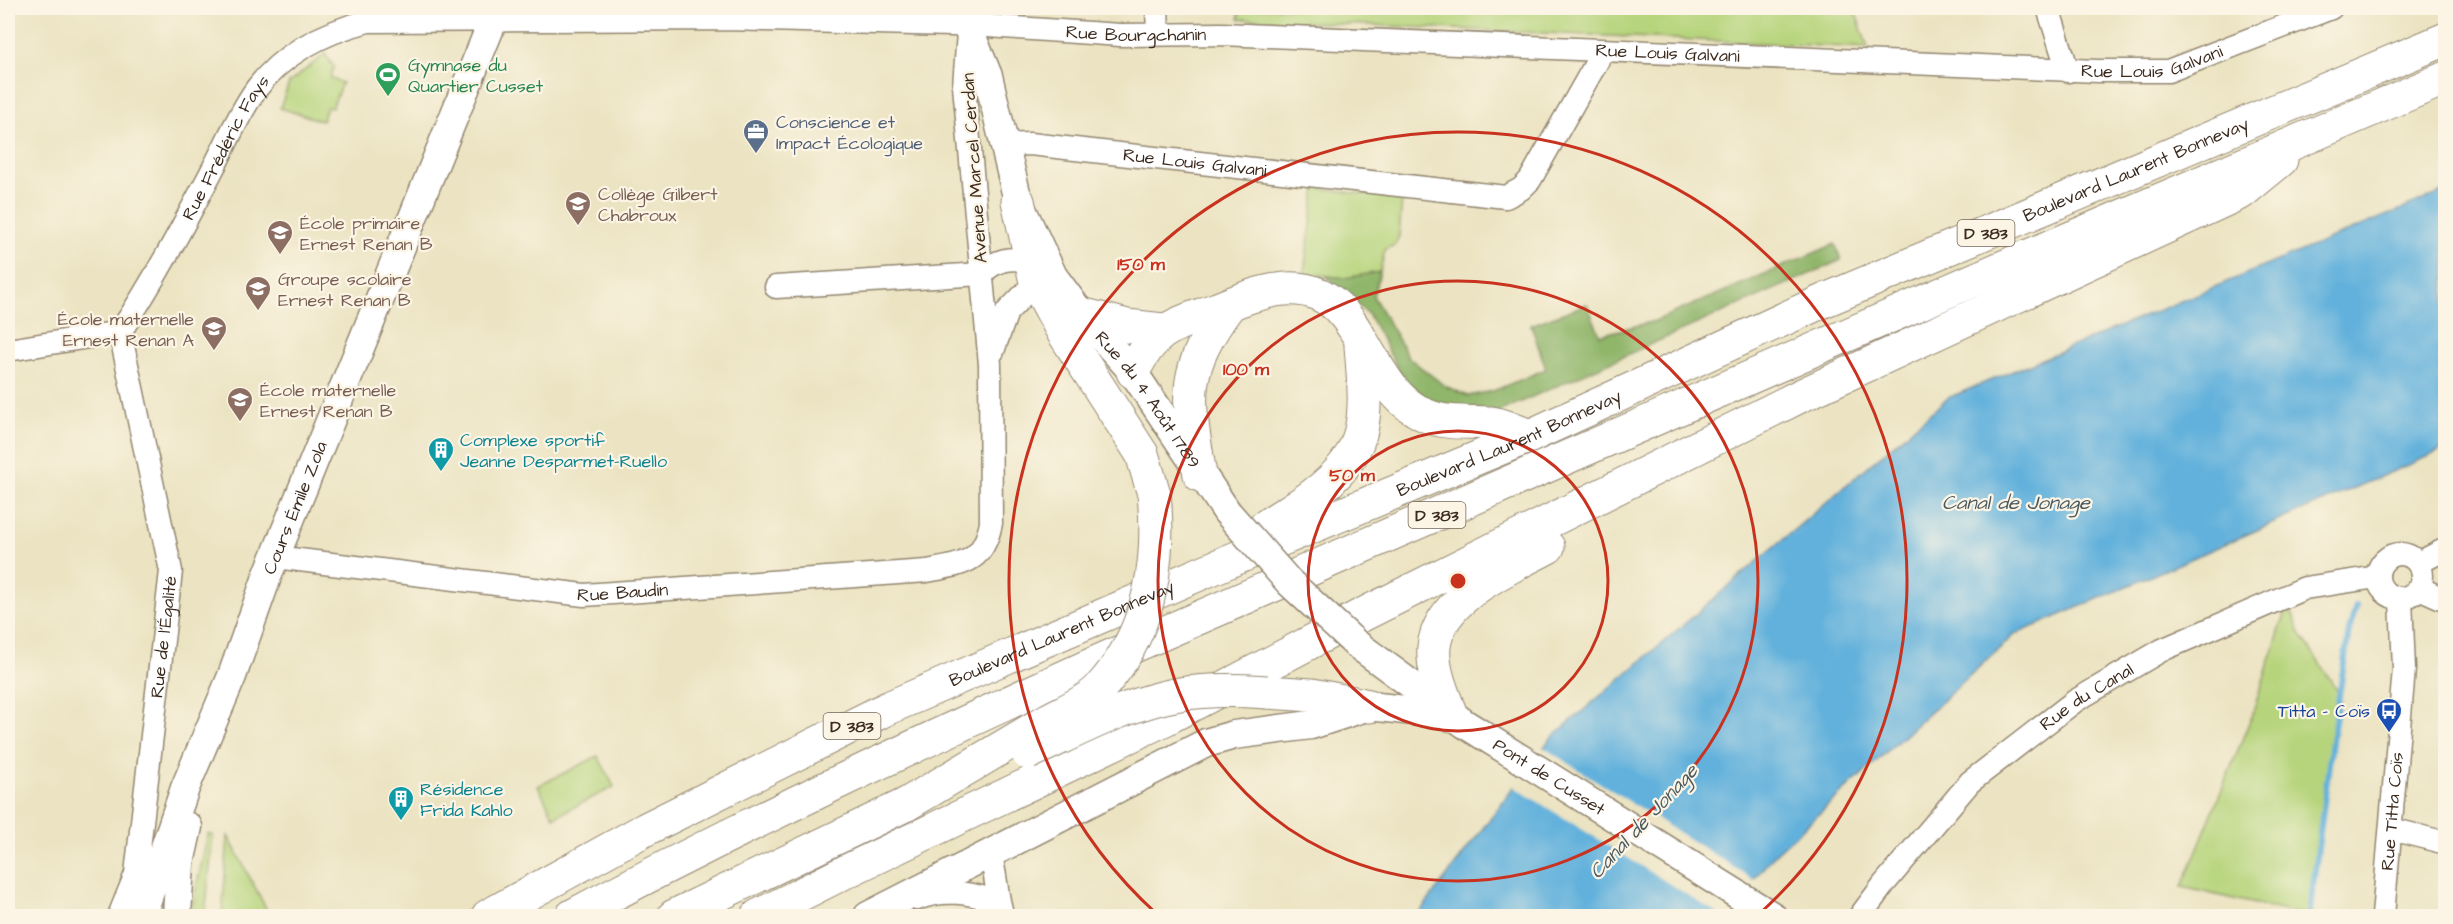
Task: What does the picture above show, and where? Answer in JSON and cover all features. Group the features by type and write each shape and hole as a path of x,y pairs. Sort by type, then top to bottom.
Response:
{"highway":[{"name":"Boulevard Laurent Bonnevay","path":"488,916 646,829 888,708 1227,562 1530,436 1823,302 2445,39"},
{"name":"Boulevard Laurent Bonnevay","path":"572,916 663,868 943,732 1091,665 2445,78"},
{"path":"758,916 1167,718 1358,617 1800,396 2242,192 2313,135"},
{"path":"907,804 1098,691 1137,632 1149,600 1157,554 1154,494 1142,454 1062,333 1033,272 1018,201"},
{"path":"1133,372 1149,344 1163,330 1243,297 1278,288 1310,293 1331,302 1342,311 1403,402 1434,419 1461,425 1492,423 1530,436"},
{"path":"1200,476 1191,418 1193,369 1201,348 1230,304"},
{"path":"1081,314 1127,326 1163,330"},
{"path":"1227,562 1261,529 1313,495 1335,477 1353,456 1362,434 1364,412 1361,341"},
{"path":"1451,715 1439,683 1434,648 1441,621 1484,581 1773,428 1800,396"},
{"path":"802,916 995,823 1174,729 1284,657"},
{"path":"674,916 907,804 1129,709 1165,697 1202,691 1267,692 1312,695 1369,706"}],"main road":[{"name":"Cours Émile Zola","path":"135,914 232,676 275,557 496,14"},
{"name":"Rue du 4 Août 1789","path":"964,17 986,66 1018,201 1053,276 1081,314 1133,372 1200,476 1227,512 1289,582 1355,643 1451,715"},
{"name":"Cours Émile Zola","path":"177,916 181,879 180,863 196,792 232,676"},
{"path":"878,912 1206,743 1234,735 1311,725 1369,706 1451,715"},
{"name":"Pont de Cusset","path":"1451,715 1772,916"}],"street":[{"path":"1157,8 1158,33"},
{"path":"2048,8 2068,71"},
{"name":"Rue Louis Galvani","path":"1006,145 1052,147 1506,197 1521,189 1530,180 1594,68 1599,51 2068,71 2168,71 2331,8"},
{"name":"Rue Frédéric Fays","path":"120,332 152,286 257,88 285,60 304,46 354,24 388,13 496,14"},
{"name":"Rue Bourgchanin","path":"496,14 727,19 964,17 1120,35 1158,33 1599,51"},
{"name":"Avenue Marcel Cerdan","path":"964,17 964,86 990,364 992,523 988,540 982,551 969,560"},
{"name":"Avenue Marcel Cerdan","path":"981,274 995,262 1012,257 1033,272 1007,312 998,333 990,364"},
{"path":"776,287 981,274"},
{"path":"984,298 991,310 1000,314 1007,312"},
{"path":"8,350 120,332"},
{"name":"Rue de l'Égalité","path":"120,332 171,571 136,874 135,914"},
{"path":"2418,563 2445,549"},
{"path":"2410,593 2422,575 2418,563 2409,556 2398,554 2387,557 2379,566 2377,577 2380,588 2389,597 2410,593 2445,600"},
{"name":"Rue Baudin","path":"275,557 584,595 927,571 969,560"},
{"name":"Rue du Canal","path":"1860,916 1970,782 2075,701 2162,650 2305,588 2377,577"},
{"name":"Rue Titta Coïs","path":"2383,916 2410,593"},
{"path":"145,809 175,816"},
{"path":"2391,829 2445,843"},
{"path":"989,854 993,862 1000,909"},
{"path":"878,912 930,893 968,892 1000,909"}],"green space":[{"path":"1239,8 1854,8 1868,48 1239,19"},
{"path":"325,54 334,67 330,78 342,83 332,108 327,107 322,121 280,108 289,83"},
{"path":"1316,188 1402,199 1399,236 1395,245 1385,249 1380,272 1345,278 1304,273"},
{"path":"1835,244 1841,260 1498,412 1438,403 1422,395 1402,376 1368,314 1326,276 1345,278 1380,272 1373,296 1409,358 1445,386 1468,396 1493,391 1546,369 1531,325 1587,304 1600,335 1655,321"},
{"path":"2291,610 2300,634 2339,693 2307,916 2182,887 2251,718 2286,611"},
{"path":"598,756 614,787 554,817 538,786"},
{"path":"208,834 213,835 205,916 190,916"},
{"path":"228,836 270,916 222,916"}],"water":[{"name":"Canal de Jonage","path":"2445,191 2445,449 2014,635 1774,855 1722,916 1417,916 1550,739 1948,398"}],"pier":[{"path":"1541,746 1756,881 1726,916 1721,916 1511,785"}],"waterway":[{"path":"2309,916 2332,741 2349,631 2356,606"}],"place":[{"name":"Gymnase du Quartier Cusset","path":"388,98"},
{"name":"Conscience et Impact Écologique","path":"756,155"},
{"name":"Collège Gilbert Chabroux","path":"578,227"},
{"name":"École primaire Ernest Renan B","path":"280,256"},
{"name":"Groupe scolaire Ernest Renan B","path":"258,312"},
{"name":"École maternelle Ernest Renan A","path":"214,352"},
{"name":"École maternelle Ernest Renan B","path":"240,423"},
{"name":"Complexe sportif Jeanne Desparmet-Ruello","path":"441,473"},
{"name":"Titta - Coïs","path":"2389,734"},
{"name":"Résidence Frida Kahlo","path":"401,822"}]}
